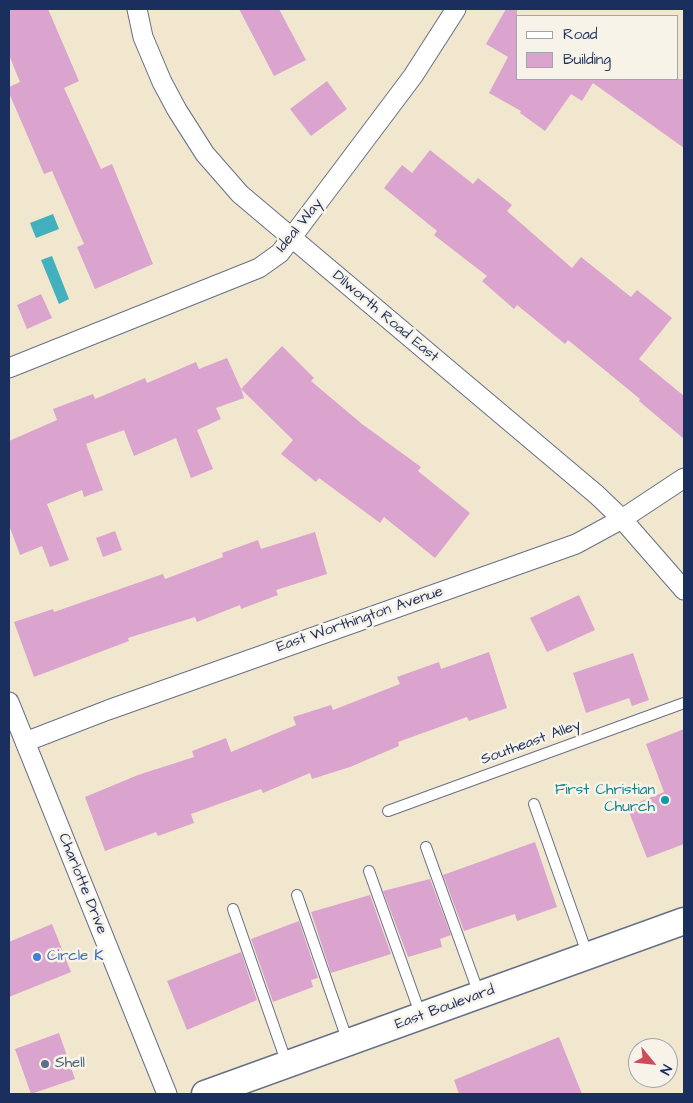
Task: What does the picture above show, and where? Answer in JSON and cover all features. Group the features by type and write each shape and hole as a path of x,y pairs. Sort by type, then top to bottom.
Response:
{"street":[{"name":"Dilworth Road East","path":"137,9 144,37 162,82 177,110 206,154 240,194 597,495 622,519 684,590"},
{"name":"Ideal Way","path":"9,368 259,268 280,253 413,76 456,9"},
{"name":"East Worthington Avenue","path":"25,742 108,710 576,544 622,519 684,478"},
{"name":"Charlotte Drive","path":"9,702 167,1094"},
{"name":"East Boulevard","path":"205,1094 684,921"}],"lane":[{"name":"Southeast Alley","path":"388,811 684,703"},
{"path":"534,804 588,956"},
{"path":"426,846 479,995"},
{"path":"369,871 421,1016"},
{"path":"297,896 349,1043"},
{"path":"233,908 288,1064"}],"water":[{"path":"53,214 59,229 36,238 30,223"},
{"path":"52,256 69,299 59,304 41,260"}],"building":[{"path":"9,9 48,9 79,81 64,88 101,169 112,164 153,264 95,289 77,247 84,244 52,171 44,174 9,93 9,87 20,82 9,55"},
{"path":"239,9 279,9 306,60 274,76"},
{"path":"506,9 517,9 516,80 684,79 684,148 593,83 582,101 571,94 545,131 520,113 521,111 489,93 508,57 486,44"},
{"path":"327,81 347,109 311,136 290,109"},
{"path":"430,150 473,184 478,178 512,205 507,211 572,268 581,257 631,297 637,290 672,318 639,359 684,396 684,439 639,401 640,399 568,340 565,344 517,305 514,309 482,281 487,276 434,235 437,231 384,188 402,165 412,173"},
{"path":"41,294 52,318 27,329 17,305"},
{"path":"282,346 314,378 311,381 362,424 421,467 418,471 470,513 435,558 384,517 380,523 319,478 316,482 281,454 293,440 241,389"},
{"path":"227,358 244,398 216,408 221,419 197,430 213,469 191,478 176,438 134,456 124,430 86,444 103,490 84,497 82,490 47,504 69,560 50,567 42,546 20,555 9,525 9,441 57,420 53,409 93,394 95,399 145,378 147,383 196,362 199,369"},
{"path":"115,531 122,550 103,557 96,538"},
{"path":"315,532 327,574 276,590 278,595 241,609 240,605 197,622 195,617 128,638 129,641 34,677 14,622 53,609 54,612 163,574 165,579 223,557 222,553 258,540 261,549"},
{"path":"579,595 595,630 547,652 530,618"},
{"path":"489,652 507,708 469,721 467,717 398,742 399,746 350,767 312,779 310,773 263,793 261,789 191,814 194,823 158,836 156,832 105,851 85,797 138,775 194,757 192,751 226,738 231,752 296,725 293,717 331,705 333,710 400,684 397,677 439,662 441,669"},
{"path":"633,653 649,700 632,706 629,698 586,713 573,673"},
{"name":"First Christian Church","path":"684,729 684,844 647,858 627,807 664,792 646,744"},
{"path":"535,842 557,907 517,921 515,914 464,931 443,875"},
{"path":"430,879 451,935 440,939 442,947 408,957 383,891"},
{"path":"370,895 391,954 331,973 311,912"},
{"path":"299,921 318,978 311,980 313,987 273,1002 251,939"},
{"name":"Circle K","path":"52,924 71,972 9,997 9,942"},
{"path":"241,952 257,1000 187,1030 167,981"},
{"name":"Shell","path":"59,1033 75,1079 31,1094 15,1049"},
{"path":"559,1037 582,1094 459,1094 454,1080"}],"place":[{"name":"First Christian Church","path":"665,800"},
{"name":"Circle K","path":"37,957"},
{"name":"Shell","path":"45,1064"}]}
